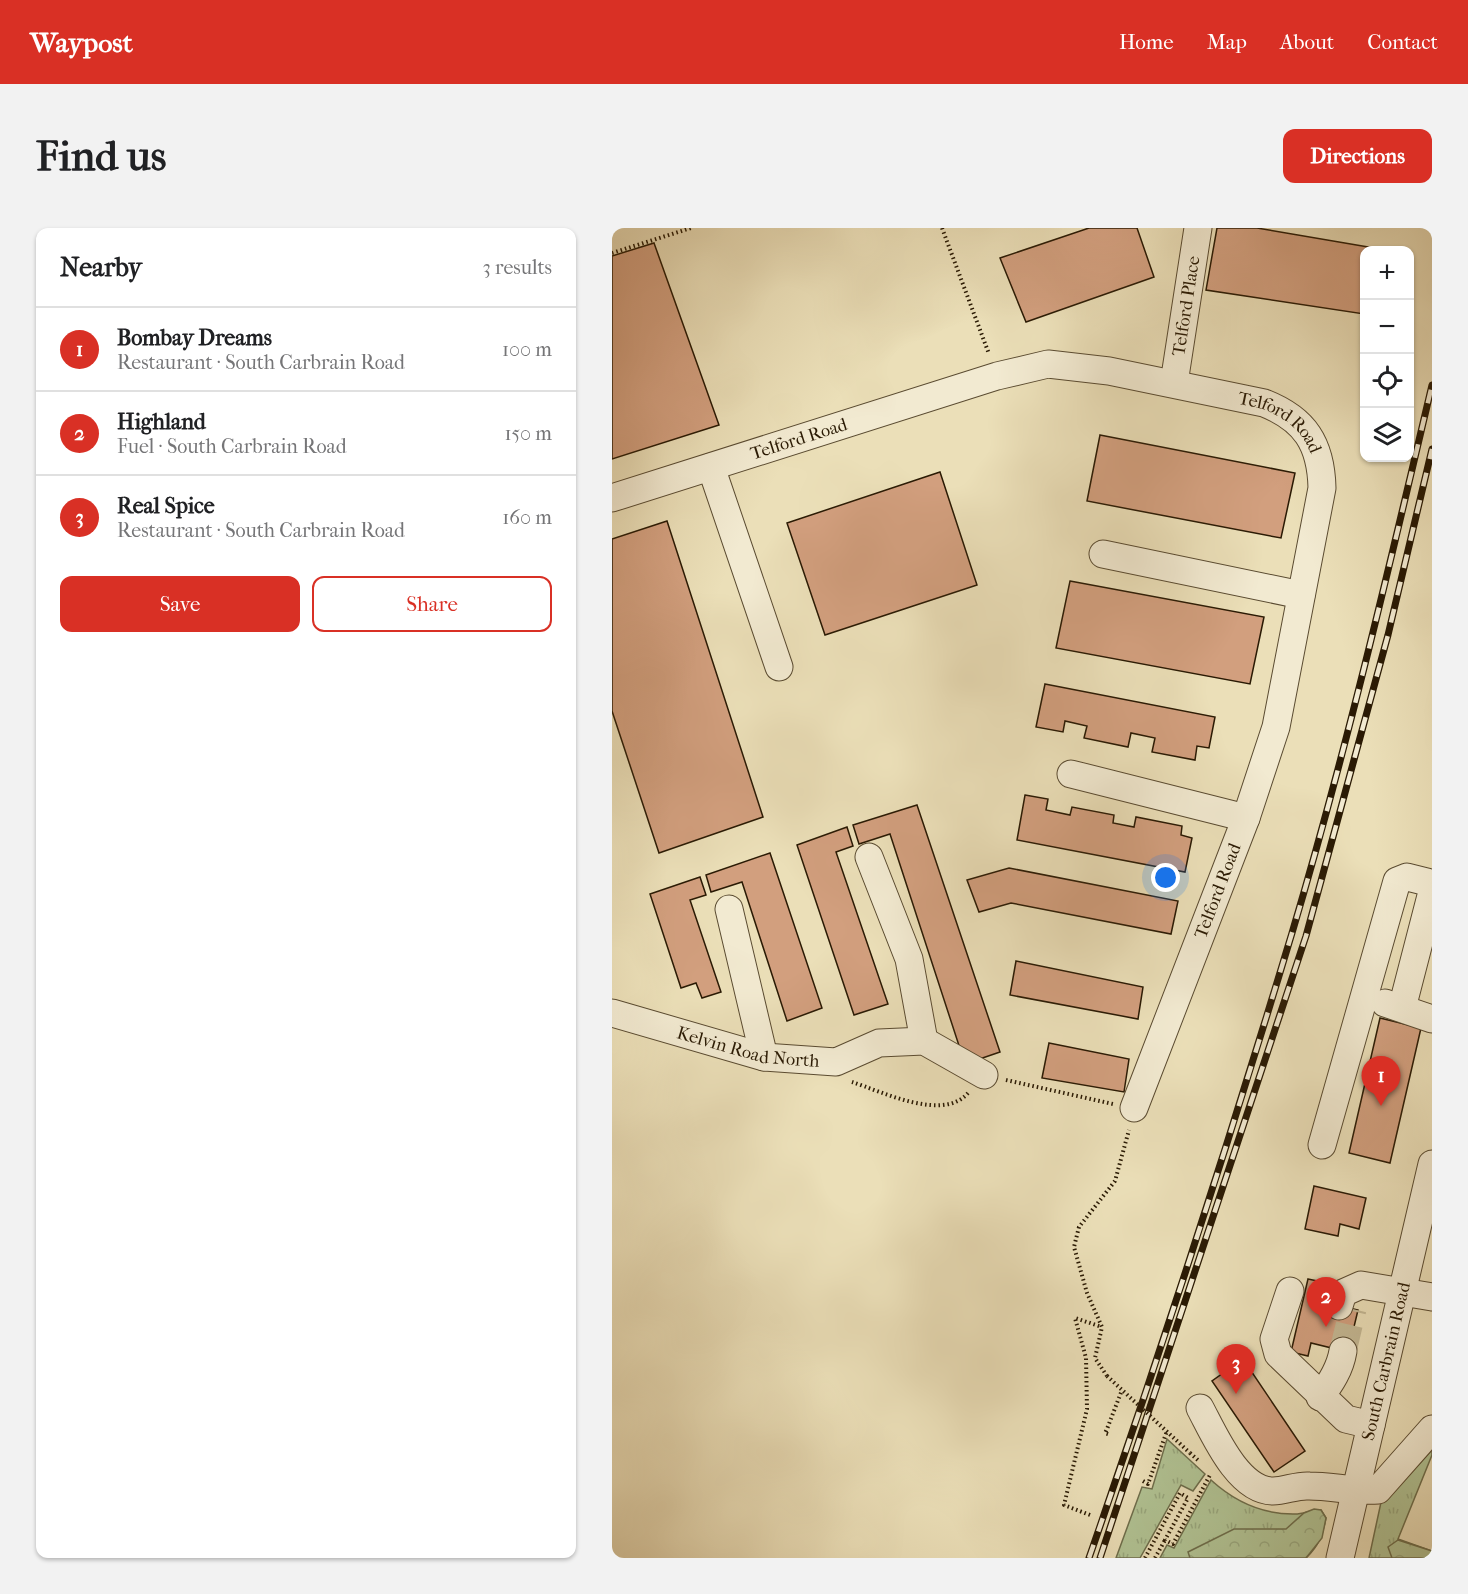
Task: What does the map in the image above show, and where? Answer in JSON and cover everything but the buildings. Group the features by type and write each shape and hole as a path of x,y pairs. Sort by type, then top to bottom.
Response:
{"street":[{"name":"Telford Place","path":"1174,383 1198,228"},
{"name":"Telford Road","path":"612,498 997,376 1048,364 1109,371 1264,403 1286,412 1313,441 1322,462 1322,488 1276,727 1246,818 1134,1108"},
{"path":"711,467 779,667"},
{"path":"1103,554 1302,595"},
{"path":"1071,774 1246,818"},
{"path":"869,857 909,959 924,1041 984,1075"},
{"path":"1322,1144 1397,881 1407,877 1427,882 1432,892 1402,1008"},
{"path":"729,909 764,1057"},
{"path":"1365,998 1432,1018"},
{"name":"Kelvin Road North","path":"612,1014 764,1057 836,1062 879,1043 924,1041"},
{"name":"South Carbrain Road","path":"1340,1558 1402,1291 1428,1199 1432,1164"},
{"path":"1290,1291 1274,1340 1278,1354 1324,1388 1346,1419 1371,1425"},
{"path":"1351,1300 1402,1291 1432,1297"},
{"path":"1324,1388 1337,1374 1336,1349"},
{"path":"1200,1408 1228,1458 1253,1485 1272,1491 1301,1485 1330,1486 1356,1492 1378,1490 1426,1433 1432,1429"}],"path":[{"path":"612,253 691,228"},
{"path":"942,228 997,376"},
{"path":"836,1062 843,1079 930,1107 961,1101 984,1075 1134,1108 1115,1181 1079,1227 1074,1247 1087,1293 1102,1328 1095,1358 1107,1376 1190,1453"},
{"path":"1090,1515 1064,1505 1087,1409 1086,1358 1075,1317 1102,1328"},
{"path":"1108,1434 1105,1433 1122,1390"},
{"path":"1143,1481 1148,1484 1167,1431"},
{"path":"1165,1540 1173,1544 1211,1472 1228,1458"},
{"path":"1145,1558 1180,1493 1188,1498 1155,1558"}],"green space":[{"path":"1167,1439 1205,1474 1193,1491 1181,1485 1140,1558 1116,1558 1142,1487 1152,1489"},
{"path":"1432,1443 1432,1455 1398,1539 1432,1551 1432,1558 1369,1558 1383,1493"},
{"path":"1211,1480 1239,1500 1270,1512 1297,1514 1321,1510 1326,1518 1322,1535 1306,1558 1160,1558 1167,1545 1174,1548"},
{"path":"1314,1509 1321,1510 1326,1518 1322,1538 1306,1558 1190,1558 1188,1552 1234,1529 1286,1529 1304,1513"},
{"path":"1398,1540 1432,1551 1432,1558 1392,1558 1388,1547"}],"tunnel":[{"path":"1343,1351 1353,1309"}],"railway":[{"path":"1089,1558 1194,1246 1312,865 1349,728 1432,385"},
{"path":"1100,1558 1306,936 1388,635 1432,449"}],"place":[{"name":"Bombay Dreams","path":"1381,1106"},
{"name":"Highland","path":"1326,1327"},
{"name":"Real Spice","path":"1236,1394"}]}
